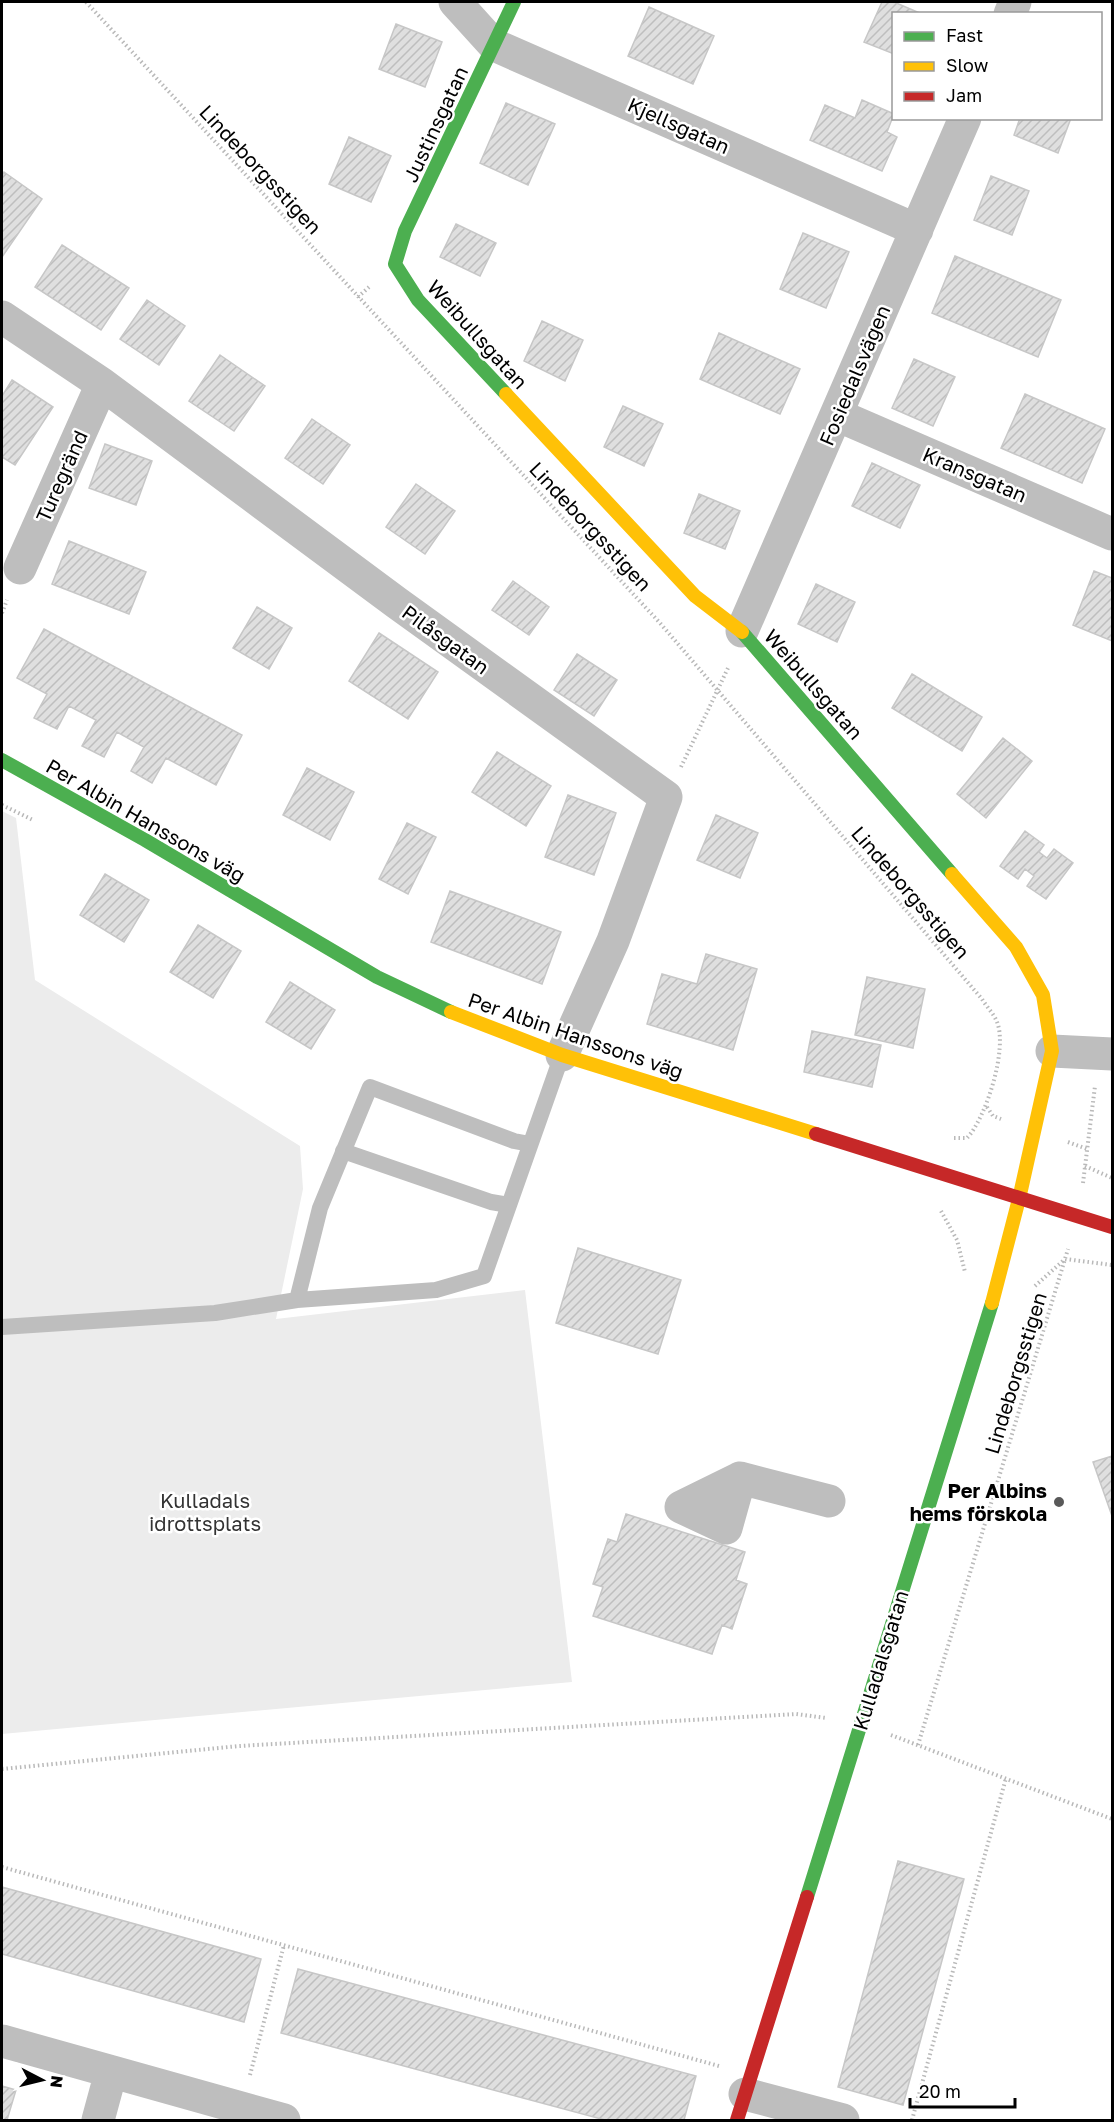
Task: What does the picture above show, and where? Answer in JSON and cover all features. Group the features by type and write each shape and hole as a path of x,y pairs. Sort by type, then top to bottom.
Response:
{"street":[{"name":"Kjellsgatan","path":"455,2 494,45 917,230"},
{"name":"Justinsgatan","path":"396,264 405,231 514,2"},
{"name":"Fosiedalsvägen","path":"742,631 964,120"},
{"name":"Weibullsgatan","path":"396,264 418,300 695,596 742,631 1016,947 1043,995 1052,1051 1019,1199"},
{"name":"Pilåsgatan","path":"2,317 102,384 406,610 666,797"},
{"name":"Turegränd","path":"20,568 102,384"},
{"name":"Kransgatan","path":"837,415 1113,534"},
{"name":"Per Albin Hanssons väg","path":"2,760 145,840 377,977 472,1022 562,1055 1113,1227"},
{"path":"562,1055 613,941 666,797"},
{"path":"1052,1051 1106,1053"},
{"name":"Kulladalsgatan","path":"744,2096 999,1279 1019,1199"},
{"path":"740,1478 829,1500"},
{"path":"2,2041 284,2121"},
{"path":"98,2121 111,2072"},
{"path":"744,2096 843,2121"}],"lane":[{"path":"2,1328 215,1313 297,1300 436,1290 484,1276 562,1055"},
{"path":"297,1300 320,1208 370,1087 530,1144"},
{"path":"344,1151 491,1202 509,1205"}],"path":[{"name":"Lindeborgsstigen","path":"86,2 660,623 981,999 998,1023 1000,1050 987,1107 977,1128 967,1138 957,1139 945,1136"},
{"path":"666,797 718,692 742,631"},
{"path":"1088,1149 1106,1053"},
{"path":"1085,1166 1113,1178"},
{"name":"Lindeborgsstigen","path":"918,1745 1078,1216"},
{"path":"2,1769 239,1746 784,1714 861,1723 1113,1819"},
{"path":"912,2121 1006,1778"},
{"path":"2,1867 284,1945 744,2096"},
{"path":"241,2108 284,1945"}],"green space":[{"name":"Kulladals idrottsplats","path":"2,811 16,818 35,980 300,1146 303,1189 276,1319 525,1290 572,1682 2,1734"}],"building":[{"path":"882,2 894,2 917,12 892,12 892,53 864,42"},
{"path":"649,7 714,36 693,84 628,56"},
{"path":"396,24 442,42 425,87 379,69"},
{"path":"862,100 892,113 887,132 897,137 882,171 810,140 825,105 855,118"},
{"path":"506,103 555,124 528,185 480,163"},
{"path":"1019,120 1070,120 1058,153 1014,135"},
{"path":"349,137 391,156 371,202 329,184"},
{"path":"4,172 42,199 2,257 2,176"},
{"path":"991,176 1029,191 1012,235 974,220"},
{"path":"456,224 496,243 480,276 440,257"},
{"path":"803,233 849,252 826,308 780,289"},
{"path":"62,245 129,288 101,330 35,287"},
{"path":"955,256 1061,300 1038,357 932,313"},
{"path":"147,300 185,326 159,365 120,339"},
{"path":"542,321 583,340 565,381 524,361"},
{"path":"719,333 800,369 780,414 700,379"},
{"path":"220,355 265,386 234,431 189,401"},
{"path":"914,359 955,377 933,426 892,408"},
{"path":"12,380 53,407 15,465 2,457 2,396"},
{"path":"1025,394 1105,429 1082,483 1001,448"},
{"path":"623,406 663,424 644,466 604,447"},
{"path":"312,419 350,445 323,484 285,458"},
{"path":"105,444 152,461 136,505 89,488"},
{"path":"872,463 920,485 900,528 852,506"},
{"path":"416,484 455,511 425,554 386,527"},
{"path":"699,494 740,511 725,549 684,533"},
{"path":"69,541 146,572 129,614 52,584"},
{"path":"1094,571 1112,578 1112,641 1073,625"},
{"path":"513,581 549,607 529,635 492,610"},
{"path":"816,584 855,602 837,642 798,624"},
{"path":"257,607 292,628 269,669 233,648"},
{"path":"44,629 242,735 216,785 166,758 152,783 131,771 144,747 117,732 104,757 82,746 96,720 69,706 57,729 34,718 47,694 17,678"},
{"path":"379,633 438,672 408,719 349,681"},
{"path":"577,654 617,680 594,716 554,690"},
{"path":"912,674 982,717 962,751 892,708"},
{"path":"1003,738 1032,761 986,818 957,794"},
{"path":"497,752 551,786 526,826 472,792"},
{"path":"307,768 354,792 330,840 283,815"},
{"path":"568,795 616,813 594,875 545,857"},
{"path":"716,815 758,833 740,878 697,860"},
{"path":"407,823 436,837 408,894 379,879"},
{"path":"1025,831 1044,845 1039,852 1047,858 1054,849 1073,863 1046,899 1027,886 1034,876 1025,869 1018,879 1000,866"},
{"path":"105,874 149,900 124,942 80,915"},
{"path":"450,891 561,932 542,984 431,942"},
{"path":"198,925 241,951 213,998 170,972"},
{"path":"706,954 757,969 733,1050 647,1024 662,974 697,984"},
{"path":"867,977 925,989 913,1048 855,1035"},
{"path":"290,982 335,1010 311,1049 266,1022"},
{"path":"812,1031 881,1045 872,1087 804,1072"},
{"path":"578,1248 681,1280 658,1354 556,1323"},
{"path":"1112,1456 1112,1516 1093,1462"},
{"path":"626,1514 745,1552 736,1580 747,1584 732,1629 722,1625 712,1654 593,1616 603,1587 593,1584 608,1539 617,1542"},
{"path":"898,1861 964,1879 903,2105 838,2087"},
{"path":"2,1887 261,1959 244,2022 2,1954"},
{"path":"298,1969 696,2076 684,2120 605,2120 281,2033"},
{"path":"2,2086 16,2090 7,2120 2,2120"}],"traffic: fast":[{"path":"506,394 418,300 395,264 405,231 514,2"},
{"path":"742,632 952,874"},
{"path":"2,760 145,840 377,977 451,1012"},
{"path":"807,1897 992,1303"}],"traffic: slow":[{"path":"506,394 695,596 742,632"},
{"path":"952,874 1016,947 1043,995 1052,1051 1019,1199 992,1303"},
{"path":"451,1012 562,1055 816,1134"}],"traffic: jam":[{"path":"816,1134 1112,1227"},
{"path":"737,2120 807,1897"}],"place":[{"name":"Per Albins hems förskola","path":"1059,1502"}]}
